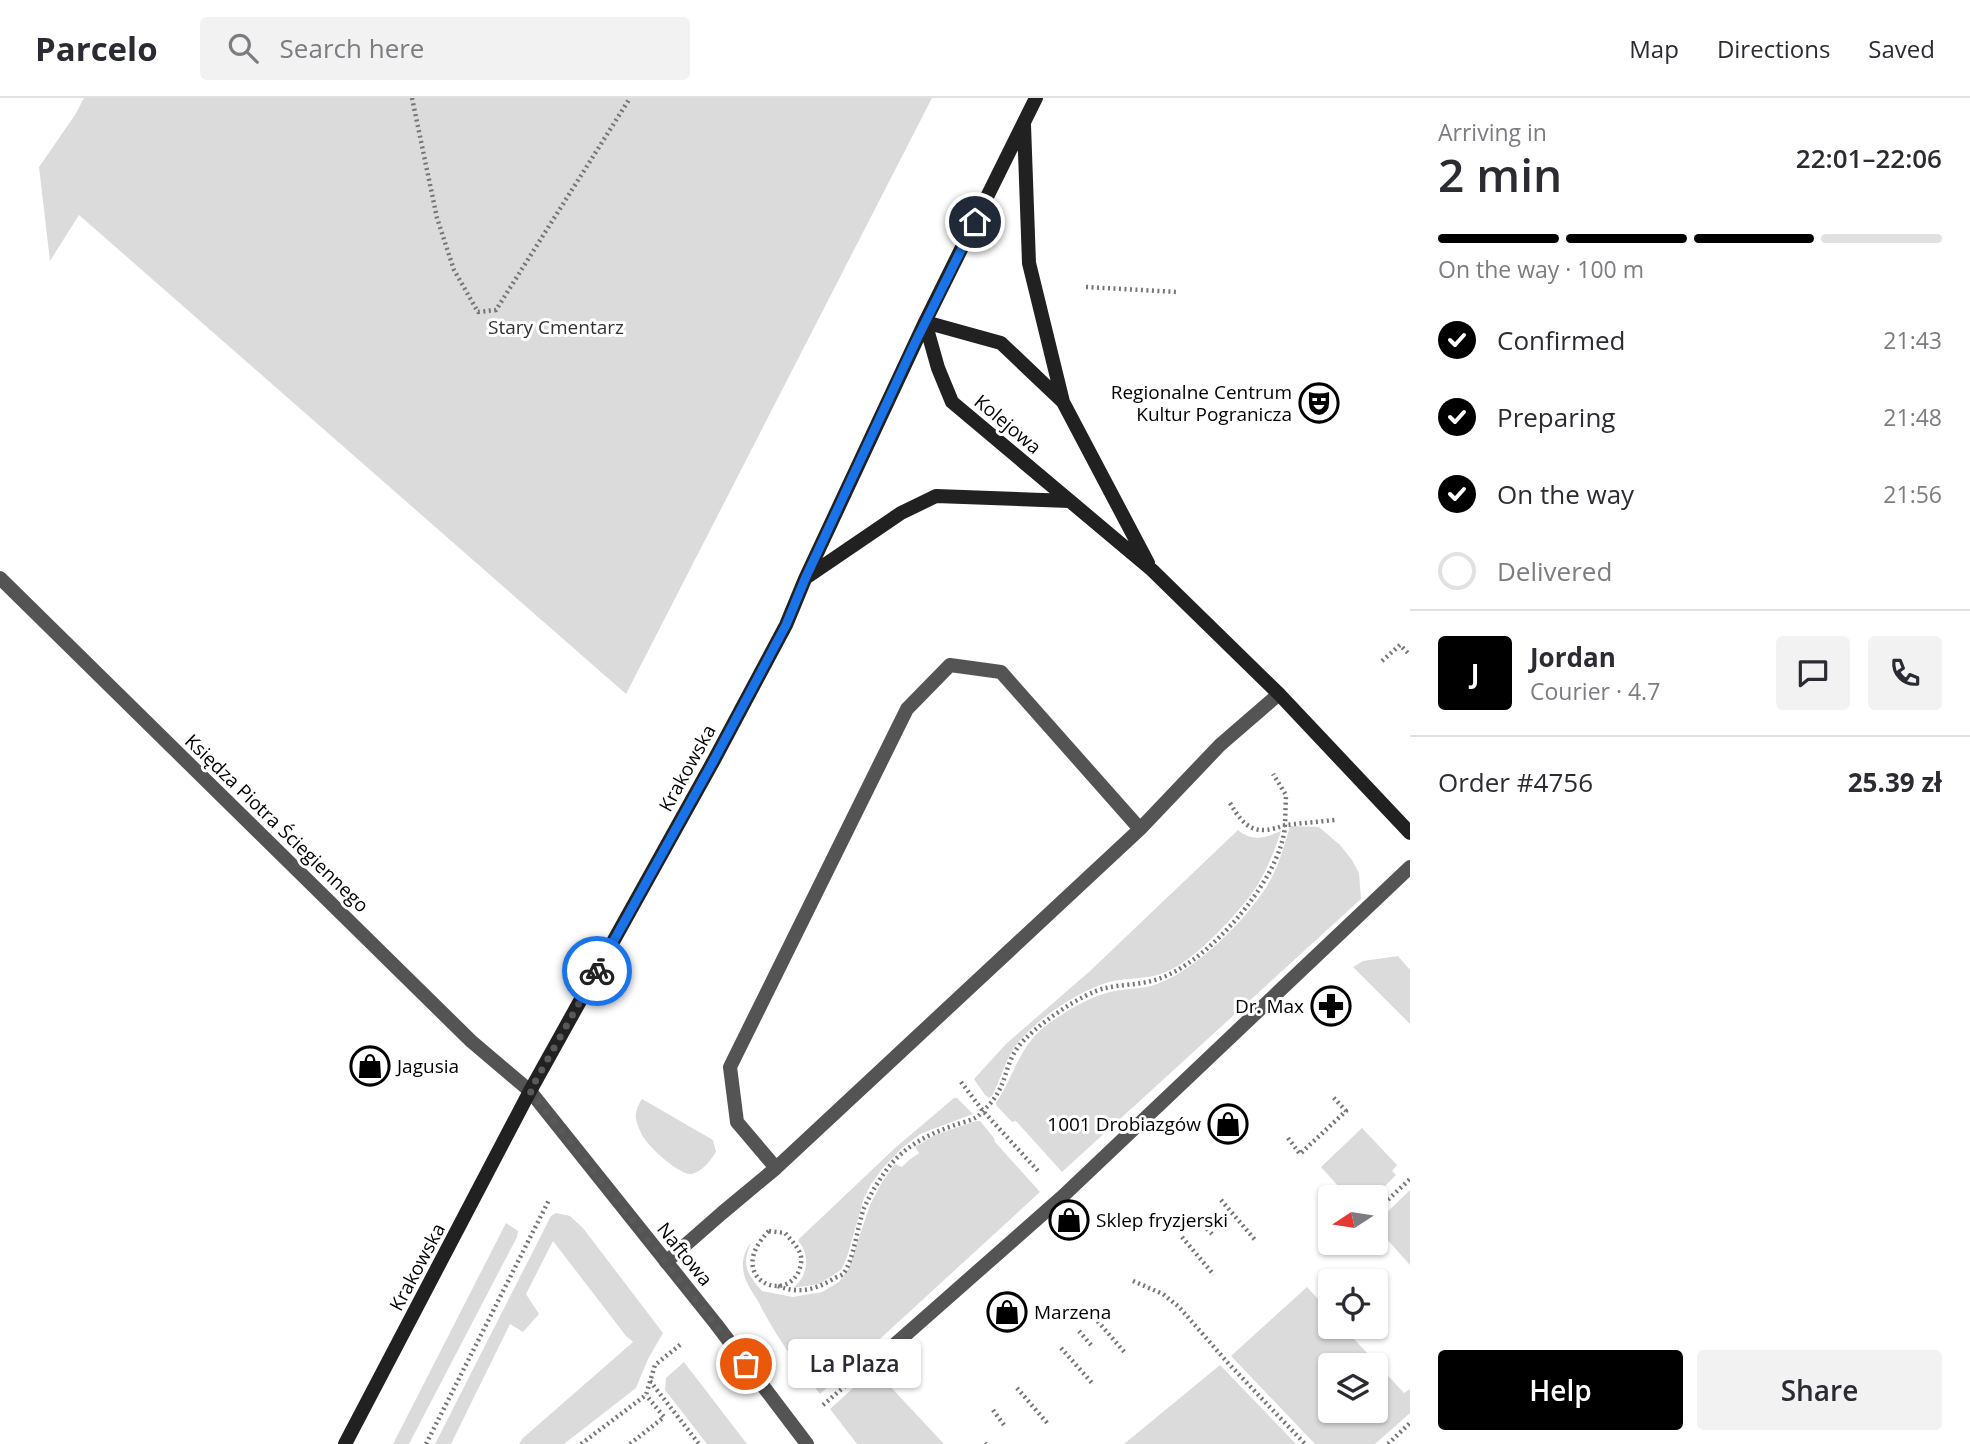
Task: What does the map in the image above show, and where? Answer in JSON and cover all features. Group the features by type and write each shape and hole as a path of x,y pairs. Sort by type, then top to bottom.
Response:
{"street":[{"name":"Krakowska","path":"345,1444 530,1091 786,625 925,322 1037,98"},
{"name":"Kolejowa","path":"1024,122 1028,263 1063,402 1152,570"},
{"name":"Kolejowa","path":"925,322 1001,343 1063,402"},
{"name":"Kolejowa","path":"925,322 938,368 952,402 1152,570 1279,694 1410,833"},
{"path":"805,579 901,513 936,496 1069,501"},
{"name":"Księdza Piotra Ściegiennego","path":"0,578 461,1032 530,1091"},
{"path":"776,1168 737,1122 730,1067 907,709 950,665 1001,672 1140,829"},
{"path":"666,1262 776,1168 1140,829 1220,745 1279,694"},
{"path":"876,1361 1062,1197 1410,867"},
{"name":"Naftowa","path":"530,1091 716,1324 807,1444"}],"path":[{"path":"412,98 437,218 454,270 478,312 496,310 630,98"},
{"path":"1086,287 1178,292"},
{"path":"1382,661 1400,645 1410,655"},
{"path":"778,1286 792,1280 801,1266 802,1258 785,1233 769,1231 754,1251 752,1259 752,1268 762,1281 791,1291 812,1289 843,1273 864,1209 891,1164 927,1135 975,1118 983,1111 1003,1085 1018,1047 1053,1015 1102,988 1159,979 1176,971 1233,924 1260,891 1280,849 1285,825 1286,795 1273,774"},
{"path":"1230,803 1241,821 1257,830 1335,820"},
{"path":"961,1082 983,1111 1041,1175"},
{"path":"1288,1139 1300,1154 1346,1111 1333,1097"},
{"path":"1388,1200 1410,1179"},
{"path":"426,1444 549,1200"},
{"path":"1221,1200 1256,1241"},
{"path":"1199,1221 1212,1234"},
{"path":"1182,1237 1214,1275"},
{"path":"1133,1282 1163,1294 1179,1307 1305,1444"},
{"path":"1094,1317 1126,1354"},
{"path":"1079,1331 1091,1345"},
{"path":"581,1444 646,1395 655,1365 681,1344"},
{"path":"1061,1348 1093,1384"},
{"path":"650,1381 699,1444"},
{"path":"1017,1388 1048,1424"},
{"path":"629,1444 664,1417 646,1395"},
{"path":"993,1410 1004,1425"},
{"path":"1388,1444 1410,1423"}],"green space":[{"name":"Stary Cmentarz","path":"84,98 932,98 626,694 79,215 50,261 39,167"},
{"path":"1290,826 1319,827 1340,845 1359,873 1361,899 1062,1172 996,1103 1030,1041 1055,1019 1094,997 1157,984 1188,968 1203,956 1233,929 1258,900 1278,865"},
{"path":"1238,830 1259,838 1281,831 1259,882 1227,923 1189,958 1166,972 1109,982 1084,992 1057,1008 1022,1038 1011,1053 992,1096 989,1098 985,1095 974,1079 1006,1044 1090,971"},
{"path":"1398,956 1410,970 1410,1024 1353,967 1363,961"},
{"path":"954,1098 973,1114 920,1134 883,1168 864,1198 841,1270 819,1284 793,1288 802,1278 806,1265 805,1253 799,1239 895,1148"},
{"path":"642,1099 713,1140 716,1152 703,1168 696,1173 686,1173 650,1146 636,1119"},
{"path":"980,1121 1040,1192 820,1394 779,1339 748,1285 743,1266 744,1257 751,1243 746,1257 747,1268 762,1291 793,1297 822,1292 839,1282 848,1270 870,1205 895,1164 902,1167 919,1153 915,1147 935,1135"},
{"path":"1362,1128 1397,1165 1392,1171 1396,1175 1386,1185 1337,1185 1321,1167"},
{"path":"1410,1190 1410,1265 1388,1240 1388,1211"},
{"path":"556,1213 570,1216 583,1228 663,1333 636,1388 564,1444 519,1444 633,1342 553,1241 526,1294 539,1314 523,1332 510,1324 451,1444 435,1444 551,1216"},
{"path":"506,1223 518,1231 517,1237 409,1444 393,1444"},
{"path":"1307,1287 1318,1299 1318,1339 1354,1339 1367,1353 1318,1353 1318,1423 1388,1423 1388,1376 1404,1393 1410,1389 1410,1413 1375,1444 1315,1444 1231,1356"},
{"path":"684,1362 747,1444 707,1444 665,1390 666,1378"},
{"path":"1220,1365 1296,1444 1124,1444"},
{"path":"874,1369 944,1444 857,1444 830,1409"}],"way so far":[{"path":"597,971 530,1091 746,1364"}],"place":[{"name":"Regionalne Centrum Kultur Pogranicza","path":"1319,403"},
{"name":"Dr. Max","path":"1331,1006"},
{"name":"Jagusia","path":"370,1066"},
{"name":"1001 Drobiazgów","path":"1228,1124"},
{"name":"Sklep fryzjerski","path":"1069,1220"},
{"name":"Marzena","path":"1007,1312"},
{"name":"La Plaza","path":"746,1364"}],"route":[{"path":"597,971 786,625 914,345 975,222"}]}
